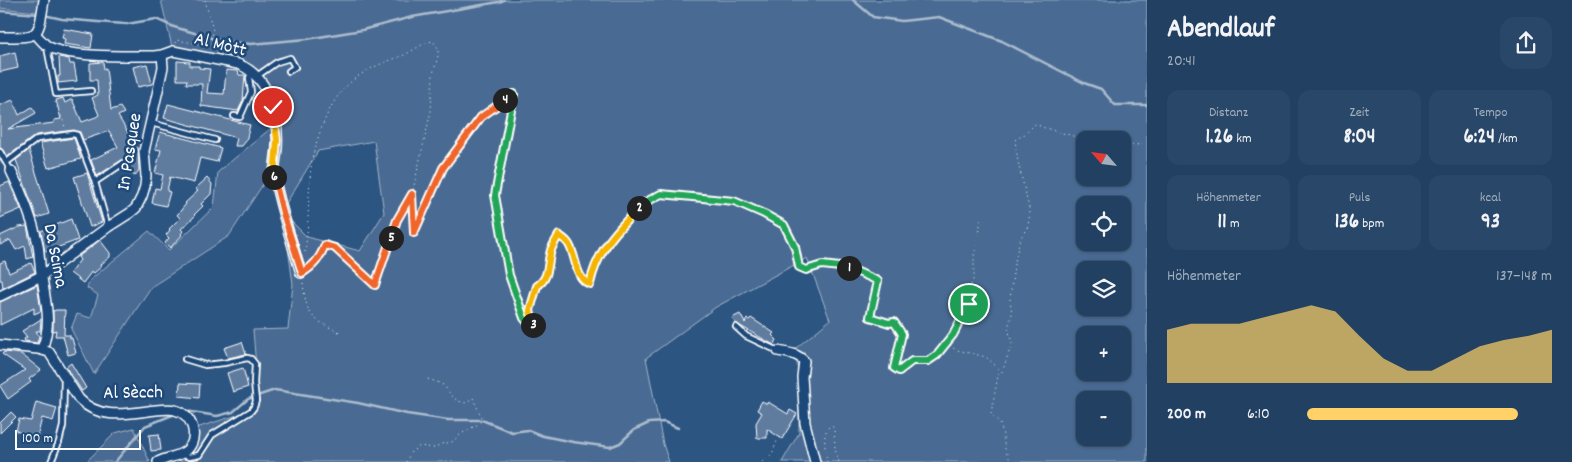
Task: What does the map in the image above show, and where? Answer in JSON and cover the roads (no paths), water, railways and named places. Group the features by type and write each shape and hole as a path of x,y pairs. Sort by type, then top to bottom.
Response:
{"street":[{"path":"0,37 24,37 35,34 41,24 44,1"},
{"name":"Al Mòtt","path":"35,34 47,46 66,52 96,55 162,55 173,51 238,64 255,73 264,86 274,115 277,140 274,179 302,273"},
{"name":"In Pasquee","path":"0,296 41,276 108,226 121,214 136,208 142,196 146,176 144,151 162,67 162,55"},
{"name":"Da Scima","path":"11,171 22,195 37,239 49,325 42,349"},
{"path":"0,345 42,349"},
{"name":"Al Sècch","path":"42,349 53,356 79,399 95,411 119,415 166,409 176,410 182,414 190,421 193,436 189,446 180,454"},
{"path":"778,351 793,354 804,360 802,381 804,424 815,462"},
{"path":"158,462 180,454"}],"lane":[{"path":"47,46 56,94 90,91"},
{"path":"234,116 240,117 251,92 249,78 255,73 290,58 295,67 288,71"},
{"path":"151,123 215,140"},
{"path":"7,162 37,139 74,134 77,136 95,182 108,226"},
{"path":"0,152 11,171"},
{"path":"95,182 128,160"},
{"path":"736,327 746,336 778,351"},
{"path":"180,454 189,457 199,454 212,435 250,411 256,401 254,392 256,364 252,359 247,358 205,365 185,359"},
{"path":"51,462 63,426 64,375"}],"waterway":[{"path":"44,15 62,19 127,24 156,19 174,27 222,41 251,44 307,39 362,30 412,17 504,0"},
{"path":"853,0 873,17 902,21 939,17 1002,41 1084,83 1101,89 1115,105 1147,105"},
{"path":"0,11 39,14"},
{"path":"186,411 217,416 233,412 248,399 275,390 448,420 482,420 512,432 528,430 543,436 610,447 620,443 634,430 649,423 664,422 678,428"},
{"path":"115,462 145,426 175,414"}]}
